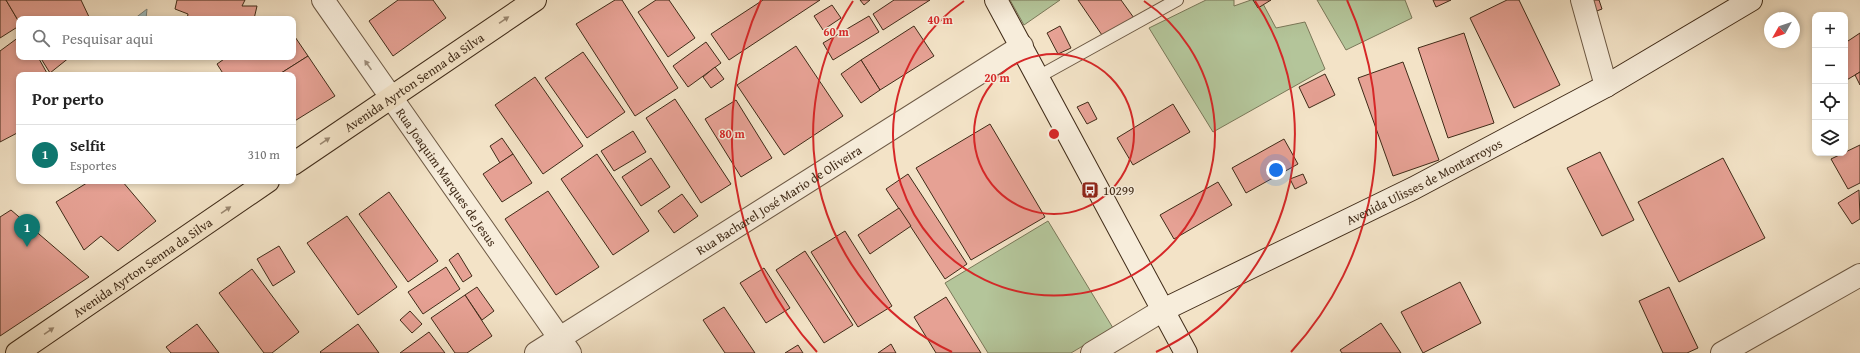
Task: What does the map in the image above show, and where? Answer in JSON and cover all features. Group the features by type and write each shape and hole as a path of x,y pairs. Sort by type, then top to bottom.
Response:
{"main road":[{"name":"Avenida Ayrton Senna da Silva","path":"296,162 535,0"},
{"name":"Avenida Ayrton Senna da Silva","path":"17,353 264,184"}],"street":[{"name":"Rua Joaquim Marques de Jesus","path":"323,0 565,345"},
{"path":"996,0 1186,353"},
{"path":"1582,0 1606,86"},
{"name":"Avenida Ulisses de Montarroyos","path":"1092,353 1163,310 1414,188 1606,86 1751,0"},
{"name":"Rua Bacharel José Mario de Oliveira","path":"536,353 565,345 1022,46"},
{"path":"1722,353 1860,275"}],"lane":[{"path":"1038,77 1177,0"}],"green space":[{"path":"1010,0 1060,0 1024,25"},
{"path":"1206,0 1234,0 1234,6 1251,0 1261,0 1276,28 1305,22 1325,69 1213,132 1149,28"},
{"path":"1317,0 1405,0 1412,18 1346,50"},
{"path":"1048,221 1113,328 1071,353 988,353 945,283"}],"water":[{"path":"147,9 146,16 138,16"}],"building":[{"path":"0,0 6,0 16,17 16,28 0,38"},
{"path":"6,0 81,0 89,16 16,16"},
{"path":"177,0 245,0 242,6 257,6 255,16 188,16 188,14 175,9"},
{"path":"398,0 433,0 446,18 393,56 369,21"},
{"path":"615,0 622,0 678,88 635,116 576,24"},
{"path":"656,0 669,0 695,38 668,57 638,12"},
{"path":"763,0 820,0 729,60 711,34"},
{"path":"860,0 870,0 864,5"},
{"path":"894,0 930,0 883,30 873,14"},
{"path":"1078,0 1121,0 1134,18 1104,38"},
{"path":"1253,0 1271,0 1258,8"},
{"path":"1433,0 1451,0 1436,7"},
{"path":"1507,0 1519,0 1560,85 1514,108 1470,18"},
{"path":"1590,0 1599,0 1602,9 1594,12"},
{"path":"832,5 841,18 823,30 814,16"},
{"path":"869,16 879,32 833,60 823,43"},
{"path":"914,26 934,56 880,90 861,60"},
{"path":"1060,26 1071,48 1058,54 1047,33"},
{"path":"1464,33 1494,123 1448,138 1418,48"},
{"path":"1860,33 1860,72 1848,79 1848,48 1848,41"},
{"path":"296,38 308,56 283,72 222,72 217,64 223,60 296,60"},
{"path":"16,39 16,60 40,60 46,72 16,72 16,134 0,142 0,51"},
{"path":"706,42 721,63 688,87 673,66"},
{"path":"796,46 843,116 784,155 737,85"},
{"path":"583,52 625,112 587,138 545,78"},
{"path":"308,56 335,96 296,120 296,72 283,72"},
{"path":"42,60 66,60 51,72 49,72"},
{"path":"861,60 880,90 861,103 841,74"},
{"path":"1403,62 1439,160 1393,176 1358,78"},
{"path":"715,67 724,79 711,88 703,77"},
{"path":"1860,72 1860,85 1855,75"},
{"path":"1325,74 1335,95 1309,108 1299,87"},
{"path":"535,77 583,146 543,174 495,105"},
{"path":"675,99 731,184 701,203 646,118"},
{"path":"736,100 772,158 741,177 705,119"},
{"path":"1088,102 1097,119 1087,124 1077,107"},
{"path":"1173,104 1190,132 1133,165 1117,138"},
{"path":"990,124 1045,217 971,260 916,168"},
{"path":"633,131 646,152 614,171 601,151"},
{"path":"502,138 513,154 500,163 490,146"},
{"path":"1284,139 1298,164 1246,193 1232,168"},
{"path":"1860,145 1860,183 1848,189 1831,159 1837,156 1848,156 1848,151"},
{"path":"1600,152 1634,220 1602,236 1567,168"},
{"path":"513,154 532,183 502,202 483,174"},
{"path":"597,154 649,231 613,255 561,179"},
{"path":"651,158 670,187 641,206 622,177"},
{"path":"1723,158 1765,238 1679,282 1638,202"},
{"path":"908,174 967,264 945,279 886,189"},
{"path":"1303,174 1307,183 1295,189 1290,179"},
{"path":"1218,182 1232,205 1174,239 1160,215"},
{"path":"85,184 125,184 156,221 118,251 101,236 84,250 56,202"},
{"path":"1859,190 1860,219 1852,224 1838,203"},
{"path":"548,191 599,267 556,295 505,219"},
{"path":"389,192 438,261 408,282 359,214"},
{"path":"682,194 698,216 674,233 658,211"},
{"path":"899,208 911,226 870,254 858,235"},
{"path":"11,210 89,277 0,336 0,217"},
{"path":"347,216 397,287 358,315 307,243"},
{"path":"845,231 892,306 858,327 811,252"},
{"path":"279,246 295,272 273,286 257,259"},
{"path":"805,251 853,325 824,343 776,270"},
{"path":"458,253 472,276 463,282 449,260"},
{"path":"446,267 460,289 423,314 408,292"},
{"path":"764,268 790,308 766,323 740,283"},
{"path":"252,269 299,332 272,353 264,353 219,293"},
{"path":"1460,282 1481,323 1423,353 1401,312"},
{"path":"477,287 494,311 482,320 465,295"},
{"path":"1669,287 1698,348 1687,353 1663,353 1639,301"},
{"path":"465,295 492,336 467,353 455,353 431,318"},
{"path":"946,297 981,353 936,353 914,317"},
{"path":"724,307 755,353 725,353 703,320"},
{"path":"410,311 422,324 412,333 400,320"},
{"path":"1381,323 1401,353 1342,353 1340,350"},
{"path":"197,324 219,353 171,353 166,347"},
{"path":"358,324 379,353 320,352"},
{"path":"429,332 445,353 400,353"},
{"path":"891,344 896,353 878,353"},
{"path":"798,345 803,353 785,353"}],"place":[{"name":"10299","path":"1090,190"},
{"name":"Selfit","path":"27,247"}]}
